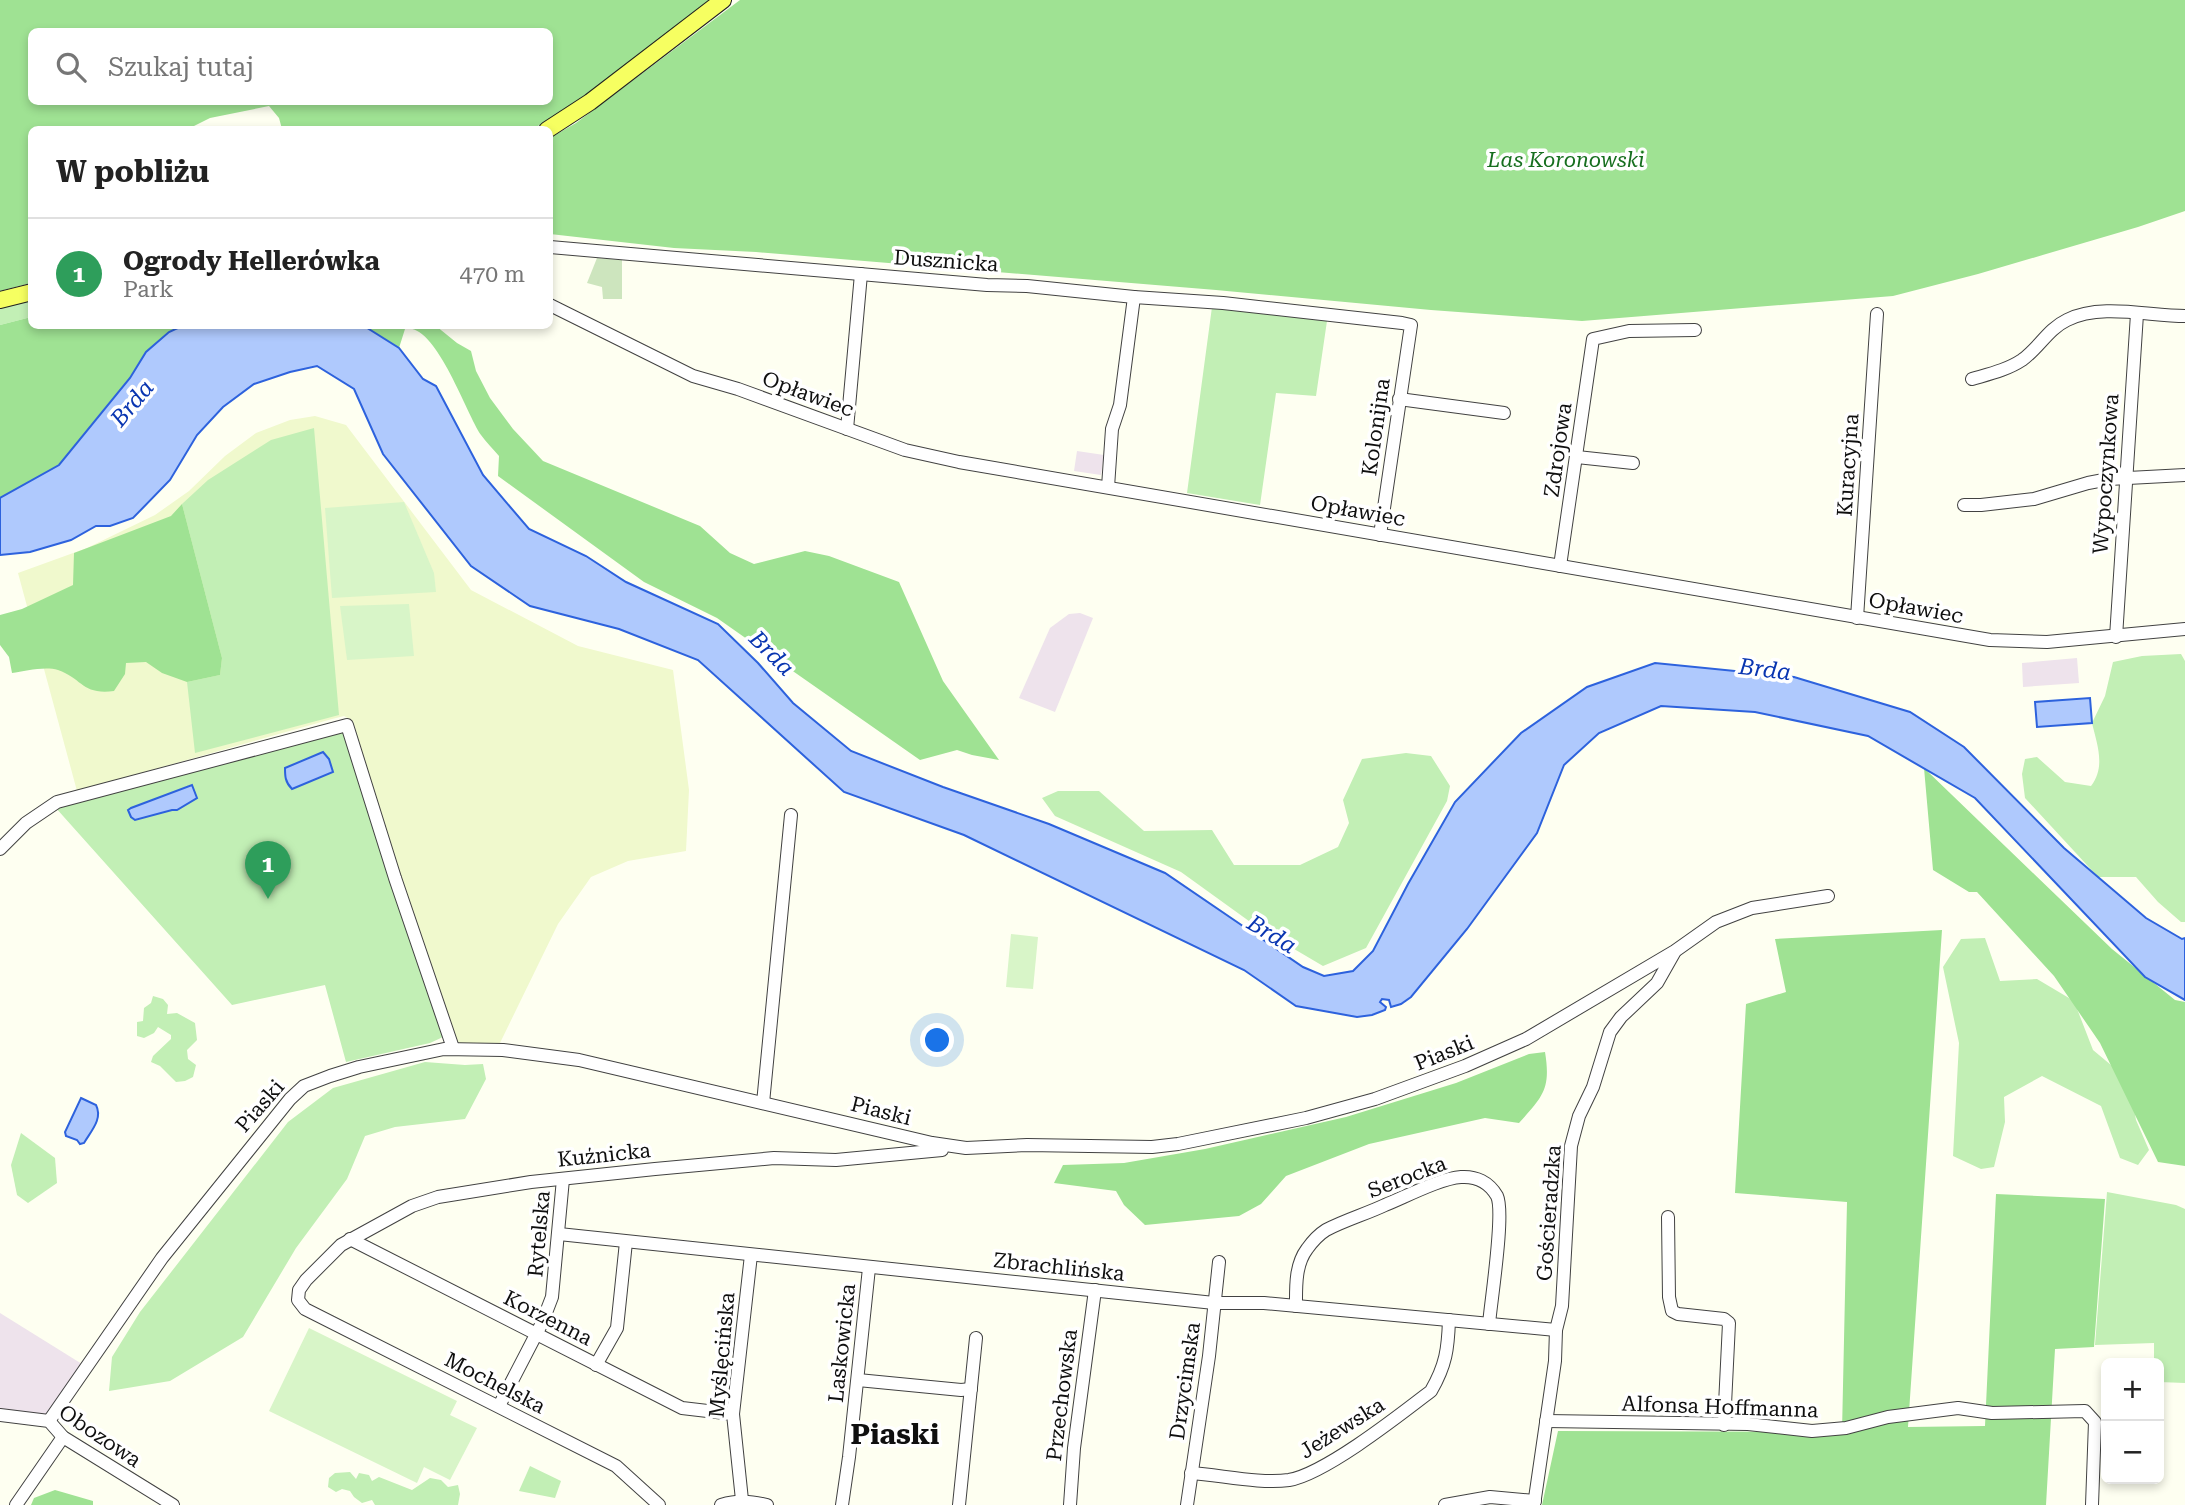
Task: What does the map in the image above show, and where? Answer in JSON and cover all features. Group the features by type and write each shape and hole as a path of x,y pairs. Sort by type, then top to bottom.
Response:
{"main road":[{"path":"553,126 590,102 723,0"},
{"path":"0,300 28,293"}],"street":[{"name":"Dusznicka","path":"553,247 987,285 1027,286 1332,314 1411,325"},
{"path":"847,429 861,274"},
{"path":"1108,487 1112,429 1120,405 1134,297"},
{"name":"Opławiec","path":"553,306 693,376 738,389 919,453 2006,642 2116,637 2185,629"},
{"path":"1972,379 2002,371 2022,360 2054,328 2068,319 2100,312 2185,316"},
{"name":"Kuracyjna","path":"1857,618 1877,314"},
{"name":"Wypoczynkowa","path":"2116,637 2124,478 2137,314"},
{"name":"Kolonijna","path":"1380,535 1411,325"},
{"name":"Zdrojowa","path":"1560,566 1593,339 1629,331 1695,330"},
{"path":"1399,399 1504,413"},
{"path":"1577,457 1633,463"},
{"path":"1964,505 2034,499 2088,483 2124,478 2185,475"},
{"path":"0,849 26,823 57,802 347,725 395,878 453,1048"},
{"path":"763,1103 792,814"},
{"name":"Piaski","path":"49,1422 162,1258 295,1094 308,1085 359,1067 453,1048 514,1051 579,1060 914,1140 966,1148 1027,1145 1152,1147 1178,1144 1306,1118 1375,1099 1465,1066 1526,1039 1675,951 1716,922 1752,908 1828,896"},
{"name":"Gościeradzka","path":"1535,1503 1555,1361 1556,1330 1562,1306 1571,1146 1579,1116 1593,1087 1610,1032 1657,982 1675,951"},
{"name":"Kuźnicka","path":"306,1309 298,1300 299,1290 319,1265 350,1239 429,1199 563,1179 774,1158 836,1160 966,1148"},
{"name":"Serocka","path":"1296,1306 1296,1282 1300,1262 1310,1245 1325,1231 1429,1187 1458,1177 1469,1177 1483,1180 1499,1199 1489,1324"},
{"name":"Rytelska","path":"499,1406 552,1297 563,1179"},
{"path":"1668,1217 1669,1297 1672,1311 1724,1319 1729,1323 1724,1425"},
{"name":"Zbrachlińska","path":"559,1234 1214,1303 1296,1306 1556,1330"},
{"name":"Korzenna","path":"350,1239 682,1408 733,1413"},
{"path":"596,1365 617,1328 626,1242"},
{"name":"Myślęcińska","path":"742,1500 733,1413 751,1255"},
{"name":"Drzycimska","path":"1187,1505 1209,1356 1219,1262"},
{"name":"Laskowicka","path":"842,1505 869,1268"},
{"name":"Przechowska","path":"1070,1505 1074,1448 1095,1290"},
{"name":"Mochelska","path":"306,1309 617,1466 659,1505"},
{"name":"Jeżewska","path":"1191,1473 1290,1480 1321,1468 1432,1391 1448,1353 1449,1320"},
{"path":"959,1505 976,1338"},
{"path":"858,1380 971,1390"},
{"name":"Alfonsa Hoffmanna","path":"1546,1421 1748,1424 1812,1431 1846,1428 1888,1417 1958,1408 1992,1413 2085,1411 2095,1422 2092,1505"},
{"name":"Obozowa","path":"0,1415 49,1422 63,1437 173,1505"},
{"path":"16,1505 63,1437"},
{"path":"1444,1505 1490,1497 1535,1503"},
{"path":"720,1505 742,1500 767,1505"}],"shaded area":[{"path":"1077,451 1104,455 1101,475 1074,471"},
{"path":"1080,613 1093,618 1055,712 1019,698 1050,628 1069,614"},
{"path":"2077,658 2079,683 2023,687 2022,663"},
{"path":"0,1313 82,1364 49,1415 0,1409"}],"green space":[{"path":"0,0 711,0 587,96 538,126 281,126 279,118 269,106 210,118 194,126 28,126 28,284 0,291"},
{"name":"Las Koronowski","path":"740,0 2185,0 2185,211 1978,274 1893,296 1582,321 756,252 674,248 553,234 553,136 576,123"},
{"path":"597,258 622,260 622,299 603,299 602,287 587,283"},
{"path":"28,301 28,318 0,325 0,308"},
{"path":"1212,307 1327,321 1316,396 1276,393 1260,505 1187,493"},
{"path":"28,318 28,329 176,329 146,352 130,378 59,465 0,498 0,325"},
{"path":"369,329 405,329 399,348"},
{"path":"405,329 440,329 471,351 476,371 490,398 513,429 543,461 700,526 730,553 754,564 805,551 829,556 899,582 943,681 999,760 957,750 920,760 717,618 644,582 498,476 499,456 481,435 438,353 416,330"},
{"path":"315,416 346,425 471,590 578,646 673,670 689,790 686,851 628,861 591,877 558,924 499,1045 460,1043 454,1038 373,795 353,721 344,716 332,719 77,791 18,573 87,548 155,515 189,491 225,456 256,433 290,420"},
{"path":"314,428 339,715 195,753 187,682 220,675 222,658 182,504 208,480 271,440"},
{"path":"404,502 434,573 436,592 332,598 325,508"},
{"path":"182,504 222,658 220,675 187,682 162,673 146,662 126,663 125,674 114,691 103,692 95,691 58,670 35,669 12,673 9,657 0,645 0,615 22,609 73,585 74,553 171,516"},
{"path":"409,604 414,656 347,660 340,606"},
{"path":"2181,654 2185,661 2185,922 2181,922 2158,902 2136,877 2098,877 2025,798 2022,774 2025,759 2037,757 2065,782 2091,786 2096,779 2099,763 2092,723 2105,696 2113,662 2142,656"},
{"path":"343,732 443,1037 430,1043 346,1062 325,985 232,1005 55,807"},
{"path":"1406,753 1431,756 1450,786 1447,801 1366,948 1323,966 1260,929 1181,872 1055,816 1042,798 1058,791 1099,791 1144,831 1212,830 1234,865 1300,865 1338,847 1349,823 1343,800 1362,759"},
{"path":"1924,768 2112,949 2175,1000 2185,1002 2185,1166 2158,1162 2100,1043 2054,976 1977,892 1969,892 1933,870"},
{"path":"1942,930 1908,1427 1985,1426 1996,1194 2105,1199 2094,1347 2055,1349 2046,1505 1542,1505 1558,1431 1842,1432 1847,1202 1735,1193 1746,1004 1786,992 1775,939"},
{"path":"1011,934 1038,937 1033,989 1006,987"},
{"path":"1985,938 2000,981 2037,979 2074,1001 2093,1050 2129,1080 2136,1120 2149,1150 2138,1165 2120,1158 2101,1106 2042,1076 2004,1097 2005,1122 1994,1167 1981,1169 1953,1156 1959,1043 1943,967 1961,939"},
{"path":"153,996 163,999 168,1005 167,1014 177,1013 195,1023 197,1040 187,1050 188,1059 196,1065 193,1077 185,1081 176,1082 160,1066 151,1062 153,1056 171,1039 171,1035 158,1027 154,1033 144,1038 137,1036 137,1022 143,1021 144,1008 151,1003"},
{"path":"1545,1052 1546,1084 1534,1106 1519,1123 1485,1118 1369,1144 1286,1176 1261,1204 1239,1216 1145,1225 1124,1205 1116,1191 1054,1183 1063,1165 1124,1163 1205,1149 1346,1117 1456,1083 1529,1054"},
{"path":"425,1062 483,1064 486,1079 465,1119 395,1127 365,1136 347,1179 296,1248 243,1337 170,1381 109,1391 112,1357 140,1312 288,1122 333,1088"},
{"path":"21,1133 55,1158 57,1183 28,1203 17,1195 11,1165"},
{"path":"2107,1192 2185,1209 2185,1383 2164,1382 2164,1358 2154,1358 2154,1343 2095,1345"},
{"path":"309,1328 457,1401 450,1415 477,1428 450,1480 424,1467 417,1483 269,1411"},
{"path":"530,1466 561,1481 555,1498 519,1491"},
{"path":"350,1472 356,1479 359,1473 369,1475 372,1481 379,1477 412,1490 430,1478 441,1480 448,1487 458,1485 458,1505 375,1505 372,1500 362,1503 350,1491 342,1489 336,1492 328,1487 329,1478 335,1473"},
{"path":"55,1490 93,1501 93,1505 31,1505 34,1498"}],"water":[{"name":"Brda","path":"176,329 369,329 399,348 423,379 436,386 483,475 529,529 586,556 626,582 718,624 758,663 793,703 851,751 1049,824 1165,873 1303,967 1324,976 1353,971 1373,951 1455,802 1521,733 1587,687 1655,663 1794,677 1910,712 1964,747 2064,848 2146,918 2182,939 2185,938 2185,1000 2145,977 1975,798 1868,736 1755,712 1661,706 1599,733 1564,765 1537,833 1467,929 1411,997 1391,1007 1389,1000 1382,999 1380,1002 1386,1007 1385,1010 1357,1017 1296,1006 1244,970 964,835 844,792 698,660 619,629 530,606 471,566 383,454 354,389 317,366 254,384 223,407 197,435 170,480 133,518 110,526 96,526 71,540 30,552 0,555 0,498 59,465 130,378 146,352"},
{"path":"2090,698 2092,723 2037,727 2035,702"},
{"path":"323,752 329,759 333,772 292,789 285,776 285,768"},
{"path":"192,785 197,798 177,810 135,820 131,817 128,810 131,808"},
{"path":"81,1098 96,1105 98,1115 93,1129 84,1143 80,1144 66,1136 65,1132"}],"place":[{"name":"Ogrody Hellerówka","path":"268,899"}],"district":[{"name":"Piaski","path":"895,1434"}]}
